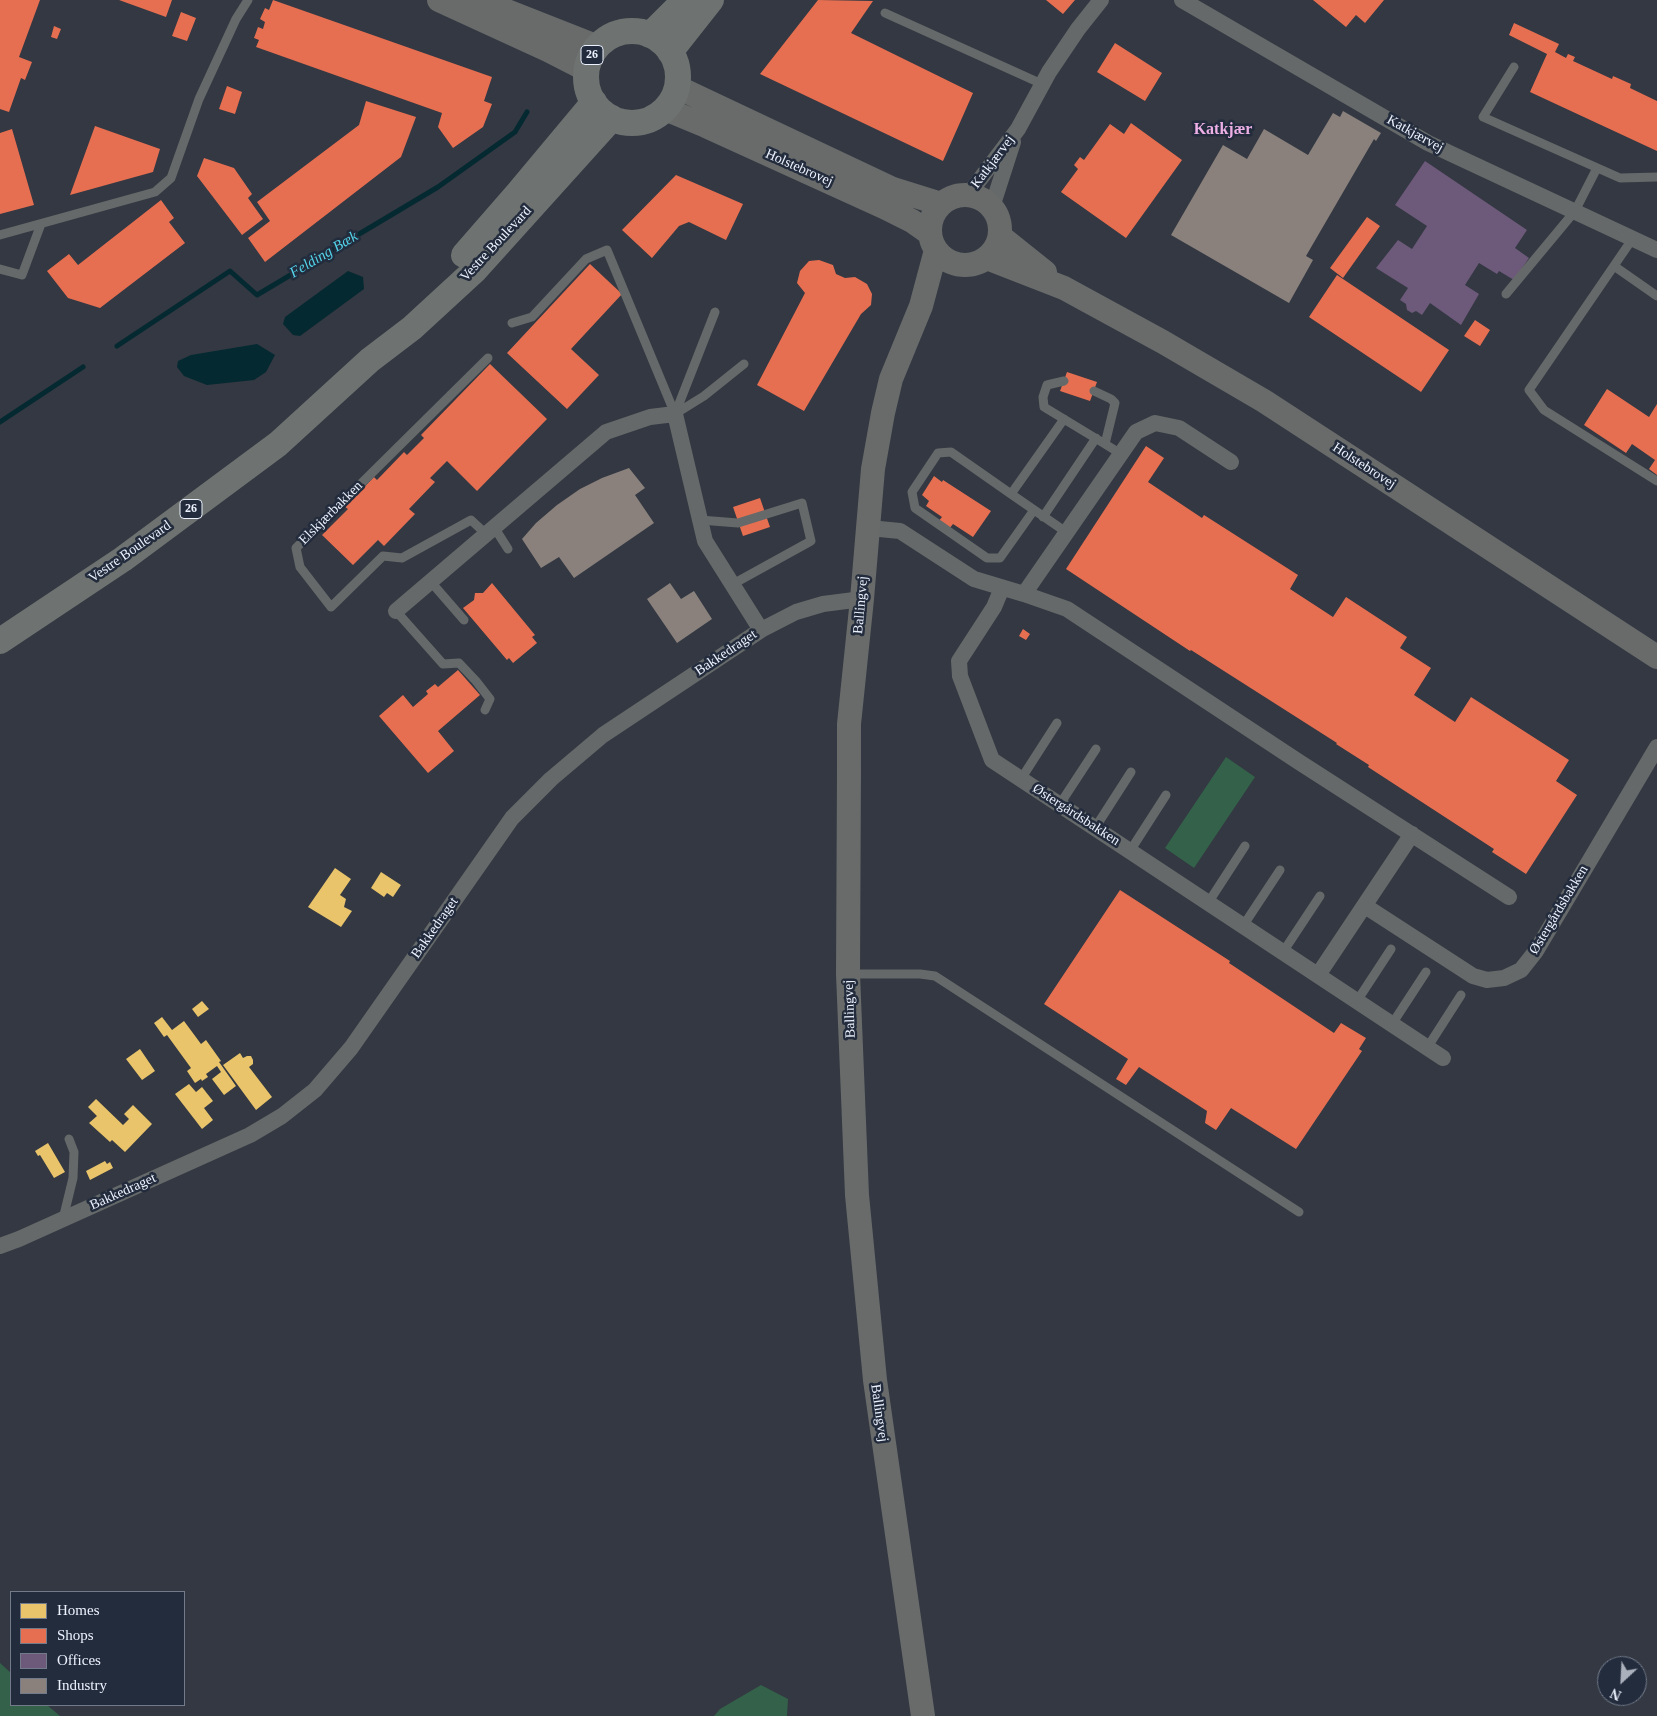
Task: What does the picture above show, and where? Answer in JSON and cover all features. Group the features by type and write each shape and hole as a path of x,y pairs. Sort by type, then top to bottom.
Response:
{"main road":[{"path":"438,0 548,50 587,70"},
{"path":"478,0 598,47"},
{"path":"603,110 626,122 640,122 654,118 671,98 677,69 670,52 662,42 650,35 685,0"},
{"path":"670,52 712,0"},
{"name":"26","path":"603,110 589,92 586,81 591,58 598,47 609,38 622,32 636,31 650,35"},
{"name":"Holstebrovej","path":"671,98 893,189 941,204"},
{"name":"Holstebrovej","path":"671,98 706,126 912,221 933,242"},
{"name":"Vestre Boulevard","path":"0,641 124,559 278,444 370,360 402,321 518,193 603,110"},
{"path":"968,194 985,201 992,207 999,221 1000,236 993,252 987,258 979,262 960,265 943,257 933,242 932,217 941,204 954,196 968,194"},
{"name":"Holstebrovej","path":"1000,236 1064,288"},
{"name":"Ballingvej","path":"923,1716 873,1360 856,1195 848,974 849,724 869,528 873,469 891,379 921,306 933,242"},
{"name":"Holstebrovej","path":"987,258 1064,288 1163,342 1264,401 1657,657"},
{"name":"Ballingvej","path":"921,306 960,265"}],"street":[{"name":"Katkjærvej","path":"968,194 1018,129 1042,84 1078,29 1101,0"},
{"name":"Katkjærvej","path":"1182,0 1428,143 1657,250"},
{"name":"Katkjærvej","path":"992,207 1018,129"},
{"path":"396,611 606,432 650,417 675,414 705,541 761,630"},
{"path":"1024,594 1136,432 1155,423 1179,428 1231,462"},
{"path":"869,528 900,531 974,579 1067,609 1282,751 1509,897"},
{"name":"Østergårdsbakken","path":"1002,588 994,607 960,661 960,676 992,760 1443,1058"},
{"name":"Bakkedraget","path":"0,1246 250,1135 282,1116 315,1090 351,1048 512,818 551,779 603,735 761,630 796,612 823,604 862,599"},
{"name":"Østergårdsbakken","path":"1365,906 1473,976 1487,980 1504,978 1521,970 1536,951 1657,747"},
{"path":"1318,975 1412,834"}],"lane":[{"path":"0,236 155,192 171,178 199,99 236,19 248,0"},
{"path":"885,13 1042,84"},
{"path":"1514,68 1483,117 1620,178 1657,177"},
{"path":"1506,294 1575,211 1597,168"},
{"path":"0,269 22,275 40,224"},
{"path":"1633,238 1529,390 1544,410 1657,482"},
{"path":"512,324 532,317 586,260 607,250 675,414"},
{"path":"1614,266 1657,296"},
{"path":"675,414 715,312"},
{"name":"Elskjærbakken","path":"488,358 296,548 300,567 331,606 383,556 402,558 471,520 490,530"},
{"path":"675,414 704,396 744,364"},
{"path":"1064,382 1047,385 1042,397 1044,407 1121,454"},
{"path":"1094,392 1111,399 1115,403 1105,444"},
{"path":"1011,494 1064,419"},
{"path":"1043,517 1096,438"},
{"path":"1034,510 1000,558 987,558 915,508 912,492 938,453 951,452 1066,532"},
{"path":"700,520 738,523 802,503 811,541 733,584"},
{"path":"490,530 508,549"},
{"path":"431,582 464,620"},
{"path":"396,611 443,664 459,663 476,681 490,699 486,710"},
{"path":"1020,779 1057,723"},
{"path":"1060,804 1096,749"},
{"path":"1095,828 1131,772"},
{"path":"1130,851 1166,796"},
{"path":"1208,903 1245,846"},
{"path":"1243,926 1280,870"},
{"path":"1283,952 1320,896"},
{"path":"1357,1001 1391,949"},
{"path":"1392,1024 1426,972"},
{"path":"848,974 920,974 935,976 1299,1212"},
{"path":"1426,1048 1461,995"},
{"path":"63,1219 73,1178 74,1152 69,1139"}],"green space":[{"path":"1226,757 1255,777 1194,868 1165,848"},
{"path":"0,1663 10,1672 10,1706 48,1706 60,1716 0,1716"},
{"path":"761,1685 788,1699 787,1716 714,1716 720,1709"}],"water":[{"path":"348,271 363,277 364,289 300,336 293,335 283,324 285,317"},
{"path":"257,344 275,355 266,372 254,380 207,385 184,376 177,367 178,361 191,355"}],"building: Homes":[{"path":"335,868 351,879 340,895 346,899 344,907 352,911 341,927 308,907"},
{"path":"381,872 401,885 393,897 387,893 384,897 371,888"},
{"path":"202,1001 209,1009 198,1017 192,1009"},
{"path":"162,1017 172,1030 184,1021 201,1044 206,1040 236,1086 224,1095 212,1079 221,1072 217,1066 206,1074 208,1077 195,1083 187,1071 191,1068 167,1035 164,1037 154,1023"},
{"path":"140,1049 155,1071 142,1080 126,1059"},
{"path":"240,1053 243,1058 251,1056 253,1064 249,1067 272,1097 256,1110 223,1065"},
{"path":"189,1084 196,1092 202,1087 213,1101 204,1108 213,1120 202,1129 175,1094"},
{"path":"96,1099 123,1125 129,1119 124,1114 133,1105 152,1124 125,1152 112,1140 110,1142 89,1123 97,1116 88,1107"},
{"path":"48,1143 65,1172 54,1178 40,1155 38,1156 35,1151"},
{"path":"105,1161 107,1164 110,1162 113,1168 90,1180 86,1171"}],"building: Shops":[{"path":"0,0 40,0 19,57 32,62 25,80 21,78 9,112 0,109"},
{"path":"119,0 172,0 166,17"},
{"path":"273,0 492,77 484,101 492,104 483,127 453,148 438,127 442,113 256,47 259,40 254,38 258,27 263,29 265,22 260,19 265,8 269,10"},
{"path":"818,0 873,1 851,33 973,93 943,161 760,74"},
{"path":"1046,0 1075,0 1063,14"},
{"path":"1313,0 1384,0 1365,23 1356,15 1346,27"},
{"path":"181,12 196,18 187,41 172,36"},
{"path":"1514,23 1559,44 1555,52 1566,58 1568,54 1575,57 1573,61 1612,79 1613,76 1631,84 1630,88 1657,101 1657,151 1530,92 1547,54 1509,35"},
{"path":"54,26 61,29 57,39 51,37"},
{"path":"1115,43 1162,73 1145,101 1097,72"},
{"path":"227,86 242,92 235,114 219,109"},
{"path":"366,101 416,117 401,157 265,262 248,238 270,221 257,202 359,125"},
{"path":"1131,123 1182,160 1126,238 1061,192 1078,169 1074,165 1080,157 1084,160 1110,124 1124,134"},
{"path":"95,126 160,149 153,172 70,195"},
{"path":"12,129 34,205 0,214 0,133"},
{"path":"204,158 234,168 252,194 248,198 263,219 242,235 197,176"},
{"path":"676,175 743,204 726,240 689,222 679,226 652,258 622,230"},
{"path":"161,200 174,218 169,222 185,243 100,308 68,298 47,271 69,254 78,265"},
{"path":"1367,217 1380,226 1343,278 1330,268"},
{"path":"819,260 833,265 836,274 845,278 855,277 867,284 872,294 871,305 861,314 804,411 757,385 805,293 797,283 800,271 809,261"},
{"path":"590,264 622,294 571,349 599,375 567,409 507,353"},
{"path":"1337,275 1449,350 1421,392 1309,317"},
{"path":"1475,320 1490,330 1480,346 1464,336"},
{"path":"490,364 547,419 477,491 447,461 430,478 435,482 409,509 415,514 384,546 378,540 353,565 322,535 348,509 345,507 374,477 377,480 404,452 407,455 424,438 421,435"},
{"path":"1067,372 1097,382 1090,401 1060,391"},
{"path":"1607,389 1649,417 1657,404 1657,475 1649,469 1655,460 1632,444 1626,453 1584,425"},
{"path":"1146,446 1164,458 1148,482 1202,518 1204,515 1298,575 1290,589 1333,617 1346,597 1407,637 1400,648 1431,668 1414,695 1455,722 1471,697 1569,760 1556,781 1577,795 1526,874 1492,852 1494,849 1368,767 1369,765 1337,743 1190,651 1066,569"},
{"path":"934,476 991,511 973,537 953,524 949,529 938,522 942,517 926,506 929,501 922,495"},
{"path":"760,498 770,527 743,536 733,507"},
{"path":"492,583 535,635 532,637 537,643 513,663 509,658 507,660 463,608 474,600 475,593 483,593"},
{"path":"1023,629 1030,634 1026,640 1019,636"},
{"path":"458,670 480,695 438,731 454,751 428,773 379,716 403,695 413,707 428,694 426,691 435,684 438,687"},
{"path":"1120,890 1230,961 1229,963 1334,1033 1341,1023 1366,1038 1359,1049 1362,1051 1296,1149 1231,1108 1216,1130 1205,1123 1207,1111 1139,1067 1126,1085 1116,1079 1128,1059 1044,1004"}],"building: Offices":[{"path":"1425,161 1527,230 1515,248 1529,258 1514,280 1499,271 1497,274 1479,263 1465,285 1479,294 1461,325 1430,303 1422,315 1416,311 1412,313 1407,310 1406,304 1400,300 1408,288 1376,268 1398,240 1412,249 1427,226 1395,205"}],"building: Industry":[{"path":"1343,111 1381,133 1376,141 1374,139 1306,256 1313,260 1289,303 1171,235 1223,145 1247,159 1264,129 1308,155 1333,113 1340,117"},
{"path":"629,468 645,488 635,495 654,523 574,578 559,557 541,568 522,539 536,523 580,489"},
{"path":"670,583 681,599 694,591 712,619 677,643 647,599"}],"waterway":[{"name":"Felding Bæk","path":"117,346 230,271 257,295 438,187 515,132 527,112"},
{"name":"Felding Bæk","path":"0,422 83,367"}],"district":[{"name":"Katkjær","path":"1223,130"}]}
